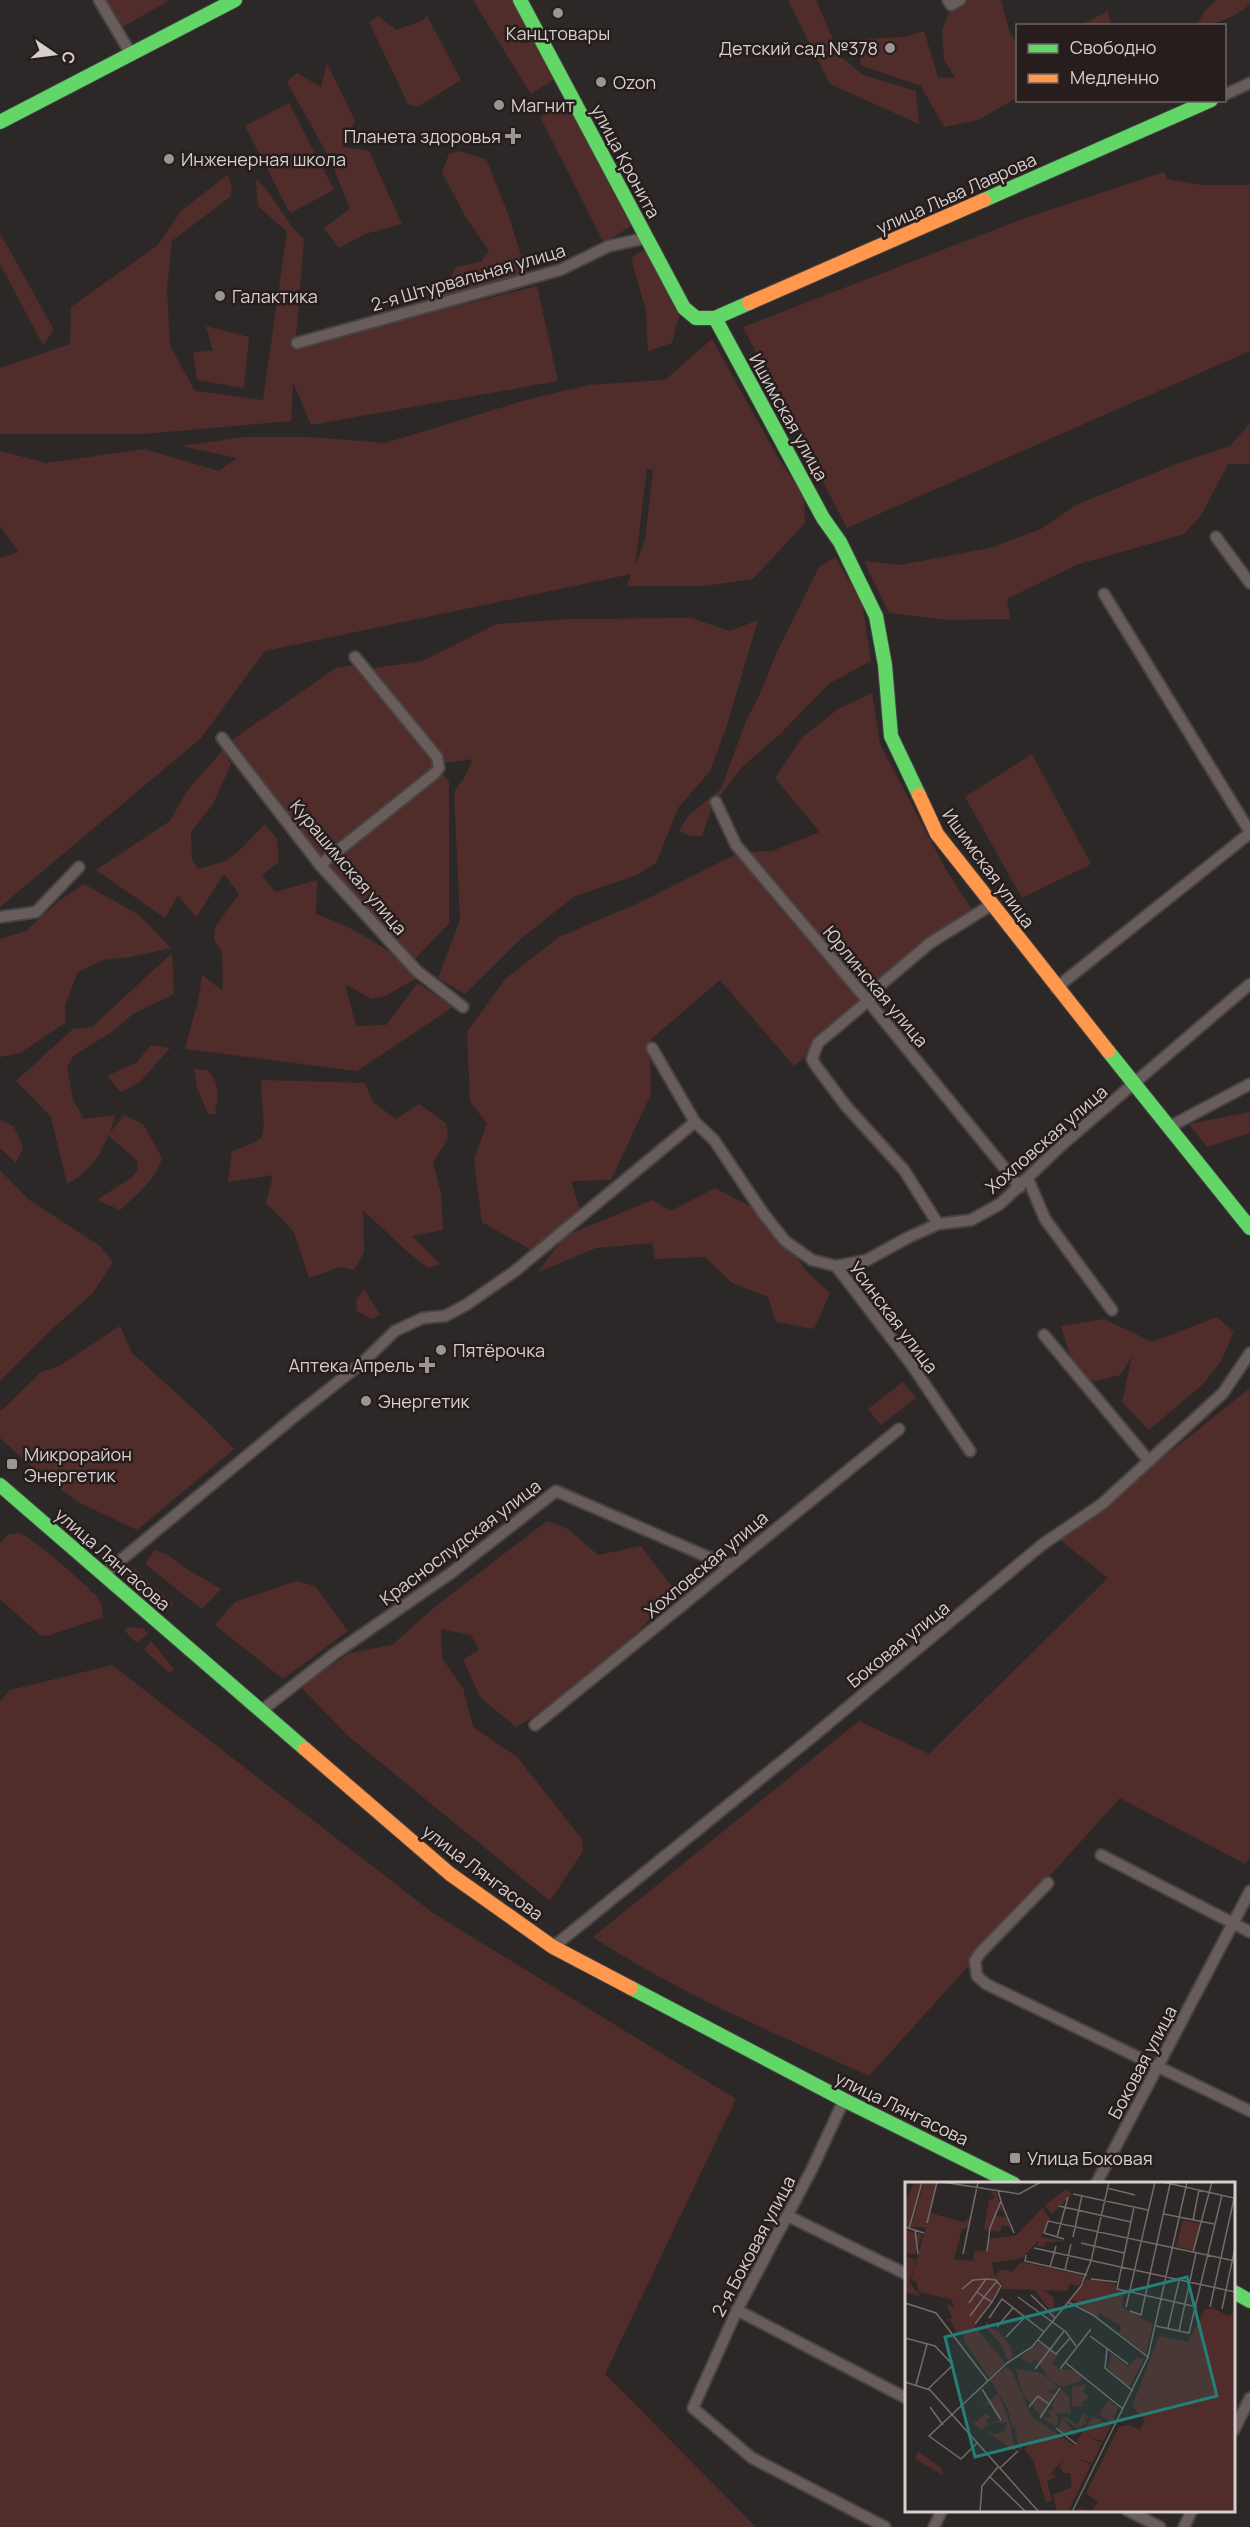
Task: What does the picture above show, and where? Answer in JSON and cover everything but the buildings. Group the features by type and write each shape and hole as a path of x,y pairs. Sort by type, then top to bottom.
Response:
{"street":[{"path":"99,0 131,54"},
{"path":"0,122 235,0"},
{"name":"улица Кронита","path":"520,0 684,308 696,318 715,318"},
{"path":"1226,94 1250,84"},
{"name":"улица Льва Лаврова","path":"715,318 1206,102"},
{"name":"2-я Штурвальная улица","path":"297,343 560,270 609,246 646,238"},
{"name":"Ишимская улица","path":"715,318 823,518 840,542 876,616 885,665 891,736 937,834 1133,1085 1170,1127 1250,1228"},
{"path":"1216,537 1250,583"},
{"path":"1056,988 1250,833 1104,594"},
{"path":"320,865 435,773 439,762 356,657"},
{"name":"Курашимская улица","path":"222,738 320,865 417,971 463,1007"},
{"name":"Юрлинская улица","path":"716,802 736,845 1024,1183 1045,1219 1112,1310"},
{"path":"0,917 36,912 79,867"},
{"path":"938,1224 904,1170 846,1106 812,1059 818,1043 868,1001 877,988 930,944 991,906"},
{"name":"Хохловская улица","path":"836,1266 867,1260 938,1224 971,1220 1000,1204 1063,1144 1250,984"},
{"name":"Усинская улица","path":"652,1048 695,1122 714,1140 784,1241 812,1260 836,1266 911,1364 970,1451"},
{"path":"1170,1127 1250,1084"},
{"path":"104,1574 294,1416 362,1364 395,1331 423,1318 445,1316 466,1305 515,1271 695,1122"},
{"path":"1044,1335 1149,1461"},
{"name":"Боковая улица","path":"553,1947 812,1737 1043,1544 1102,1504 1223,1393 1250,1353"},
{"name":"Хохловская улица","path":"535,1725 730,1564 899,1429"},
{"name":"улица Лянгасова","path":"0,1485 450,1874 553,1947 844,2100 1010,2182"},
{"name":"Краснослудская улица","path":"261,1711 334,1654 451,1573 556,1491 708,1557 730,1564"},
{"path":"1101,1855 1250,1932"},
{"path":"1048,1884 980,1953 975,1961 977,1976 986,1984 1250,2111"},
{"name":"Боковая улица","path":"1097,2182 1250,1891"},
{"name":"2-я Боковая улица","path":"844,2100 788,2216 737,2310 693,2408 752,2458 885,2527"},
{"path":"788,2216 905,2274"},
{"path":"1235,2293 1250,2301"},
{"path":"737,2310 905,2397"},
{"path":"1235,2426 1250,2398"},
{"path":"934,2527 942,2512"},
{"path":"1129,2512 1160,2527"},
{"path":"1184,2527 1192,2512"}],"shaded area":[{"path":"103,0 167,0 168,1 119,29"},
{"path":"473,0 513,0 556,78 531,94"},
{"path":"788,0 816,0 840,56 863,75 916,91 919,124 830,84"},
{"path":"966,0 1001,0 1010,34 1016,42 1016,99 978,120 944,127 921,86 860,65 861,39 904,37 924,31 938,77 955,78 944,59 942,31 951,7"},
{"path":"1216,0 1250,0 1250,4 1225,19 1210,24 1197,24"},
{"path":"1108,11 1111,24 1083,24"},
{"path":"378,16 396,30 421,21 427,16 461,80 417,107 408,104 369,22"},
{"path":"327,63 355,121 343,147 369,151 402,224 365,234 339,248 324,228 350,209 331,161 287,82 297,73 321,87"},
{"path":"289,103 334,190 290,213 245,126"},
{"path":"568,105 631,226 604,243 540,117"},
{"path":"459,151 486,159 508,214 530,284 450,299 432,289 447,283 456,267 481,262 489,251 465,216 442,172 449,154"},
{"path":"1164,172 1167,179 1202,185 1249,185 1250,182 1250,351 847,528 743,327 1025,218"},
{"path":"227,175 232,186 230,197 172,241 167,289 170,346 195,391 263,400 287,232 258,206 256,179 304,239 295,347 537,286 558,381 311,425 293,382 291,421 144,434 0,434 0,368 70,344 71,307 158,245 181,211"},
{"path":"0,233 54,330 43,345 0,264"},
{"path":"645,249 671,293 679,316 672,343 648,351 646,311 631,258"},
{"path":"206,326 249,337 244,388 197,380 193,352 213,351"},
{"path":"712,339 777,456 804,497 805,523 753,579 705,586 627,586 631,574 265,651 201,738 0,907 0,558 19,552 0,526 0,451 46,463 144,449 219,471 237,458 181,446 244,437 309,437 385,443 526,400 589,385 665,380","holes":["647,469 653,470 645,540 635,566"]},
{"path":"1250,423 1250,464 1228,464 1202,514 1184,534 1076,565 1007,599 1010,619 948,620 889,613 864,561 900,565 990,548 1041,529 1076,505 1176,464 1230,446"},
{"path":"835,557 862,603 871,661 830,683 780,734 741,768 712,807 702,836 690,836 679,831 688,816 721,789 746,721 777,652 819,567"},
{"path":"691,618 730,631 758,620 727,725 710,771 678,808 656,863 637,875 575,896 523,937 465,994 438,978 460,920 454,792 473,759 439,764 431,759 449,782 449,923 414,960 320,859 229,742 336,668 354,665 390,708 369,669 422,661 497,624 571,619"},
{"path":"872,693 880,744 945,868 974,913 794,1066 720,980 650,1040 651,1094 611,1180 571,1181 580,1209 533,1251 482,1222 474,1159 487,1124 470,1101 467,1032 505,979 559,937 641,902 740,852 772,851 820,832 775,778 802,738 838,709"},
{"path":"223,750 231,764 213,804 191,832 192,859 198,869 226,861 265,824 277,839 279,862 262,875 275,892 317,880 316,914 343,925 384,948 417,978 385,996 372,999 345,984 356,1026 386,1025 418,983 453,1007 357,1071 185,1049 199,997 202,975 223,991 222,952 214,939 215,927 239,894 224,874 196,917 178,895 165,918 96,870 170,821 187,791"},
{"path":"1032,754 1091,864 1022,898 965,797"},
{"path":"84,884 139,915 171,948 131,957 103,960 78,972 65,1005 66,1022 20,1053 0,1057 0,939 26,931 60,900"},
{"path":"172,953 174,994 133,1014 113,1031 73,1056 67,1067 73,1100 84,1119 115,1115 110,1133 124,1115 143,1124 162,1158 150,1180 120,1210 97,1200 131,1178 138,1170 137,1160 108,1135 92,1164 67,1184 51,1117 16,1081 73,1029 92,1027"},
{"path":"151,1045 170,1048 140,1082 121,1092 107,1076 136,1063"},
{"path":"194,1069 207,1070 215,1080 217,1095 215,1114 208,1114 197,1087"},
{"path":"262,1080 365,1083 373,1102 396,1119 419,1104 446,1123 448,1138 433,1162 441,1194 443,1230 412,1236 440,1264 428,1268 363,1210 364,1252 354,1270 340,1267 309,1278 294,1232 266,1203 273,1175 228,1182 232,1151 254,1143 262,1137 264,1123"},
{"path":"1250,1112 1250,1133 1207,1147 1189,1124"},
{"path":"0,1119 14,1127 23,1147 16,1163 0,1148"},
{"path":"0,1170 28,1199 100,1246 113,1262 93,1293 52,1329 0,1381"},
{"path":"715,1188 763,1213 809,1274 830,1293 814,1329 776,1322 768,1297 732,1283 705,1257 655,1259 652,1243 596,1248 538,1272 565,1236 652,1200 671,1211"},
{"path":"364,1289 380,1315 371,1319 357,1311 356,1300"},
{"path":"1217,1317 1234,1332 1221,1361 1204,1383 1149,1430 1122,1402 1132,1356 1120,1375 1079,1385 1061,1326 1104,1319 1152,1342"},
{"path":"120,1326 132,1353 208,1422 234,1449 137,1530 78,1502 45,1478 0,1438 0,1412 41,1372 61,1365"},
{"path":"903,1382 916,1398 881,1425 868,1409"},
{"path":"1250,1388 1250,1856 1245,1864 1120,1798 869,2076 693,1995 593,1937 859,1721 929,1754 1108,1578 1060,1540"},
{"path":"547,1521 568,1529 598,1555 641,1546 676,1592 585,1687 516,1727 481,1698 463,1660 479,1650 471,1635 441,1629 442,1658 463,1688 473,1727 517,1757 582,1839 583,1851 550,1901 347,1735 300,1686 350,1653 392,1645 436,1606"},
{"path":"19,1533 72,1573 98,1598 103,1616 101,1618 47,1636 40,1635 0,1599 0,1543 7,1535"},
{"path":"155,1550 168,1555 188,1570 221,1589 202,1609 145,1564"},
{"path":"128,1564 173,1604 167,1611 128,1578 126,1573"},
{"path":"296,1581 315,1586 348,1631 283,1679 215,1625 235,1602"},
{"path":"130,1627 143,1628 148,1634 137,1643 124,1630"},
{"path":"151,1641 174,1669 170,1673 144,1650"},
{"path":"112,1665 433,1913 736,2099 605,2374 756,2527 0,2527 0,1701 10,1690"}],"traffic: fast":[{"path":"0,122 235,0"},
{"path":"520,0 684,308 696,318 715,318 749,303"},
{"path":"984,200 1206,102"},
{"path":"715,318 823,518 840,542 876,616 885,665 891,736 919,795"},
{"path":"1108,1051 1250,1228"},
{"path":"0,1485 305,1749"},
{"path":"631,1988 844,2100 1010,2182"},
{"path":"1235,2293 1250,2301"}],"traffic: slow":[{"path":"749,303 984,200"},
{"path":"919,795 937,834 1108,1051"},
{"path":"305,1749 450,1874 553,1947 631,1988"}],"place":[{"name":"Канцтовары","path":"558,13"},
{"name":"Детский сад №378","path":"890,48"},
{"name":"Ozon","path":"601,82"},
{"name":"Магнит","path":"499,105"},
{"name":"Планета здоровья","path":"513,136"},
{"name":"Инженерная школа","path":"169,159"},
{"name":"Галактика","path":"220,296"},
{"name":"Пятёрочка","path":"441,1350"},
{"name":"Аптека Апрель","path":"427,1365"},
{"name":"Энергетик","path":"366,1401"},
{"name":"Микрорайон Энергетик","path":"12,1464"},
{"name":"Улица Боковая","path":"1015,2158"}]}
